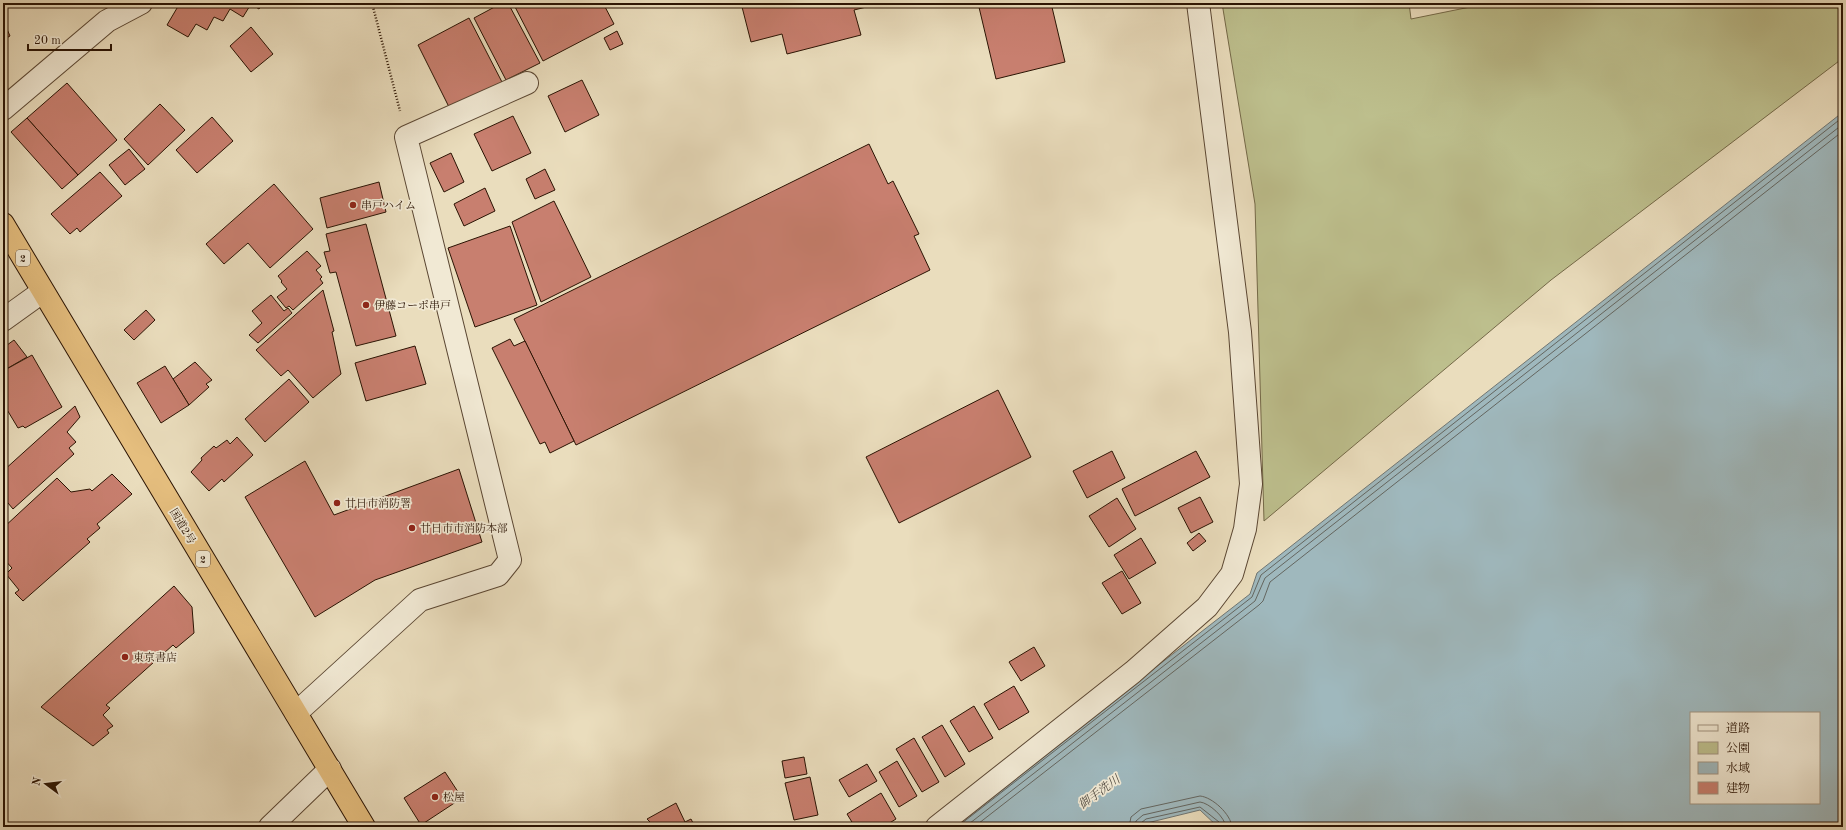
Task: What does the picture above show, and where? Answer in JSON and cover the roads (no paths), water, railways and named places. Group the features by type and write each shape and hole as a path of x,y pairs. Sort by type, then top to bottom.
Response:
{"highway":[{"name":"国道2号","path":"3,224 42,292 364,827"}],"street":[{"path":"3,109 107,21 141,3"},
{"path":"937,827 1133,672 1207,607 1232,574 1245,530 1251,484 1240,332 1198,3"},
{"path":"296,714 420,600 498,575 510,560 406,137 527,82"},
{"path":"3,320 42,292"},
{"path":"270,827 330,769"}],"water":[{"name":"御手洗川","path":"1843,112 1843,827 1218,827 1200,810 1147,823 1142,827 950,827 1250,594 1257,573"}],"place":[{"name":"串戸ハイム","path":"353,205"},
{"name":"伊藤コーポ串戸","path":"366,305"},
{"name":"廿日市消防署","path":"337,503"},
{"name":"廿日市市消防本部","path":"412,528"},
{"name":"東京書店","path":"125,657"},
{"name":"松屋","path":"435,797"}]}
